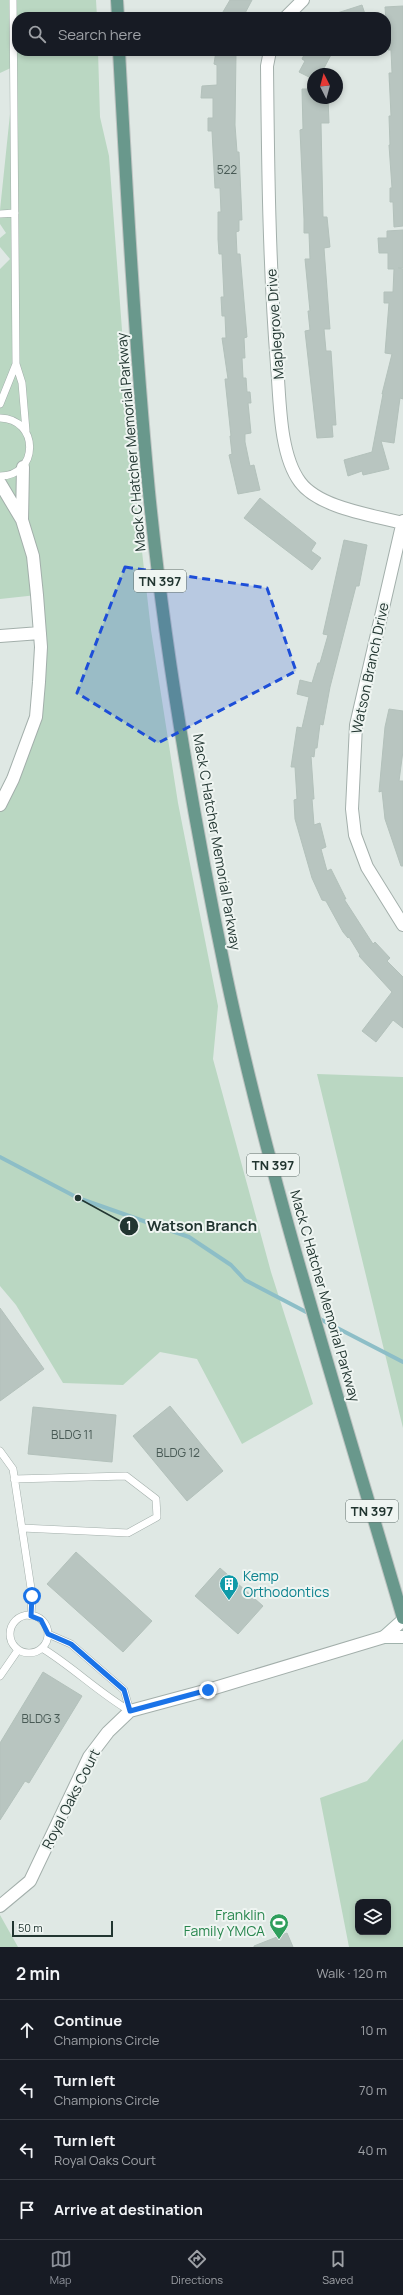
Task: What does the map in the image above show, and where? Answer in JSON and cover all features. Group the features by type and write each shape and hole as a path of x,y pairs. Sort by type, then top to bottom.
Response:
{"main road":[{"path":"117,0 118,12"},
{"name":"Mack C Hatcher Memorial Parkway","path":"119,56 139,374 149,494 164,614 185,756 227,978 288,1227 403,1619"}],"street":[{"path":"291,12 303,0"},
{"name":"Maplegrove Drive","path":"269,56 267,66 270,254 278,383 287,453 300,483 322,499 337,506 403,522"},
{"path":"22,520 23,467"},
{"path":"0,483 22,520 32,556 41,647 36,717 13,780 0,804"},
{"name":"Watson Branch Drive","path":"403,522 356,725 352,810 355,835 367,867 403,925"},
{"path":"0,636 40,633"},
{"path":"384,1637 403,1619"},
{"path":"384,1637 403,1637"},
{"name":"Royal Oaks Court","path":"0,1906 30,1881 89,1757 108,1732 130,1711 208,1690 384,1637"}],"lane":[{"path":"13,0 13,12"},
{"path":"0,476 15,473 23,467 30,450 30,440 26,431 22,384 16,364 17,272 14,56"},
{"path":"0,214 15,213"},
{"path":"0,404 16,364"},
{"path":"0,418 11,419 26,431"},
{"path":"0,1451 13,1468 32,1596 31,1616"},
{"path":"14,1479 126,1476 156,1499 157,1516 128,1533 22,1528"},
{"path":"48,1634 42,1648 30,1653 18,1650 12,1643 11,1628 17,1620 31,1616 41,1620 48,1634 71,1644 124,1690 130,1711"},
{"path":"42,1648 85,1678 107,1697 130,1711"},
{"path":"0,1676 18,1650"}],"highlighted area":[{"path":"125,567 267,588 296,671 158,743 77,693"}],"green space":[{"path":"0,0 96,0 97,12 12,12 12,56 98,56 100,117 109,156 132,464 151,630 178,803 218,1006 213,1059 271,1272 313,1404 242,1444 197,1359 160,1352 123,1385 63,1383 16,1305 0,1286 0,805 36,717 37,595 0,599 0,269 10,259 0,247 0,238 6,233 0,224 0,210 15,66 0,73"},
{"path":"317,1074 403,1077 403,1428"},
{"path":"403,1739 403,1947 349,1947 320,1798 367,1781"},
{"path":"0,1915 18,1947 0,1947"}],"building":[{"path":"230,0 252,0 246,12 223,12"},
{"path":"362,5 364,12 340,12"},
{"path":"403,6 403,226 394,227 393,202 390,202 390,188 392,188 389,145 389,116 391,116 389,73 392,73 391,12 385,12 385,7"},
{"path":"215,56 236,56 235,125 237,152 239,152 242,220 239,220 239,231 236,232 237,254 240,254 247,337 244,338 245,358 242,358 243,378 246,378 247,392 250,392 251,403 248,403 251,433 245,434 245,442 250,466 254,465 260,490 238,494 229,455 232,454 225,379 228,379 222,338 226,338 225,316 222,316 221,297 224,297 222,254 219,254 218,239 218,212 221,212 220,188 215,188 212,131 208,131 208,118 213,118 213,98 201,98 202,86 217,85 217,65 214,64"},
{"path":"304,56 330,56 324,68 307,68 307,76 299,72 305,61 302,59"},
{"path":"302,89 307,89 307,104 328,104 329,123 321,123 323,217 327,217 330,247 324,248 330,329 324,329 326,351 331,351 336,425 332,425 333,437 317,438 305,331 310,330 308,311 310,311 305,259 310,259 309,233 304,233 300,130 303,129"},
{"path":"403,230 403,268 398,268 403,269 403,399 400,398 394,443 381,441 389,469 363,475 362,471 348,476 344,460 372,452 382,394 392,354 385,353 389,303 384,303 384,292 393,292 394,269 388,269 388,253 379,253 378,238 387,238 387,231"},
{"path":"260,498 316,543 311,551 321,558 312,570 244,518"},
{"path":"344,540 367,545 359,586 356,586 330,687 323,725 320,724 317,748 315,748 314,757 311,756 314,799 312,799 314,825 320,823 326,847 321,849 327,871 331,869 346,899 344,899 373,944 375,942 390,958 387,961 403,977 403,1028 393,1020 376,1042 362,1031 392,992 359,956 360,955 349,937 348,938 343,932 326,901 322,900 312,878 295,819 294,800 297,799 295,767 291,767 297,727 302,728 309,697 297,694 300,680 312,683 318,663 320,663 328,635 323,634"},
{"path":"389,709 403,711 403,751 399,781 403,781 403,866 401,866 385,819 382,791 379,792 385,727"},
{"path":"0,1308 44,1369 0,1401"},
{"path":"170,1406 223,1471 187,1501 133,1436"},
{"path":"33,1407 116,1415 112,1462 28,1454"},
{"path":"76,1552 152,1621 123,1652 47,1584"},
{"name":"Kemp Orthodontics","path":"220,1568 263,1606 238,1634 195,1596"},
{"path":"43,1672 82,1696 29,1783 25,1781 0,1820 0,1743"},
{"name":"Franklin Family YMCA","path":"287,1933 293,1947 254,1947 254,1946"}],"waterway":[{"path":"0,1157 78,1198 189,1237 231,1265 245,1280 310,1314"},
{"path":"316,1317 403,1362"}],"place":[{"name":"Watson Branch","path":"78,1198"},
{"name":"Kemp Orthodontics","path":"229,1601"},
{"name":"Franklin Family YMCA","path":"279,1940"}],"route":[{"path":"32,1596 31,1616 41,1620 47,1628 48,1634 71,1644 118,1684 124,1690 130,1711 208,1690"}]}
